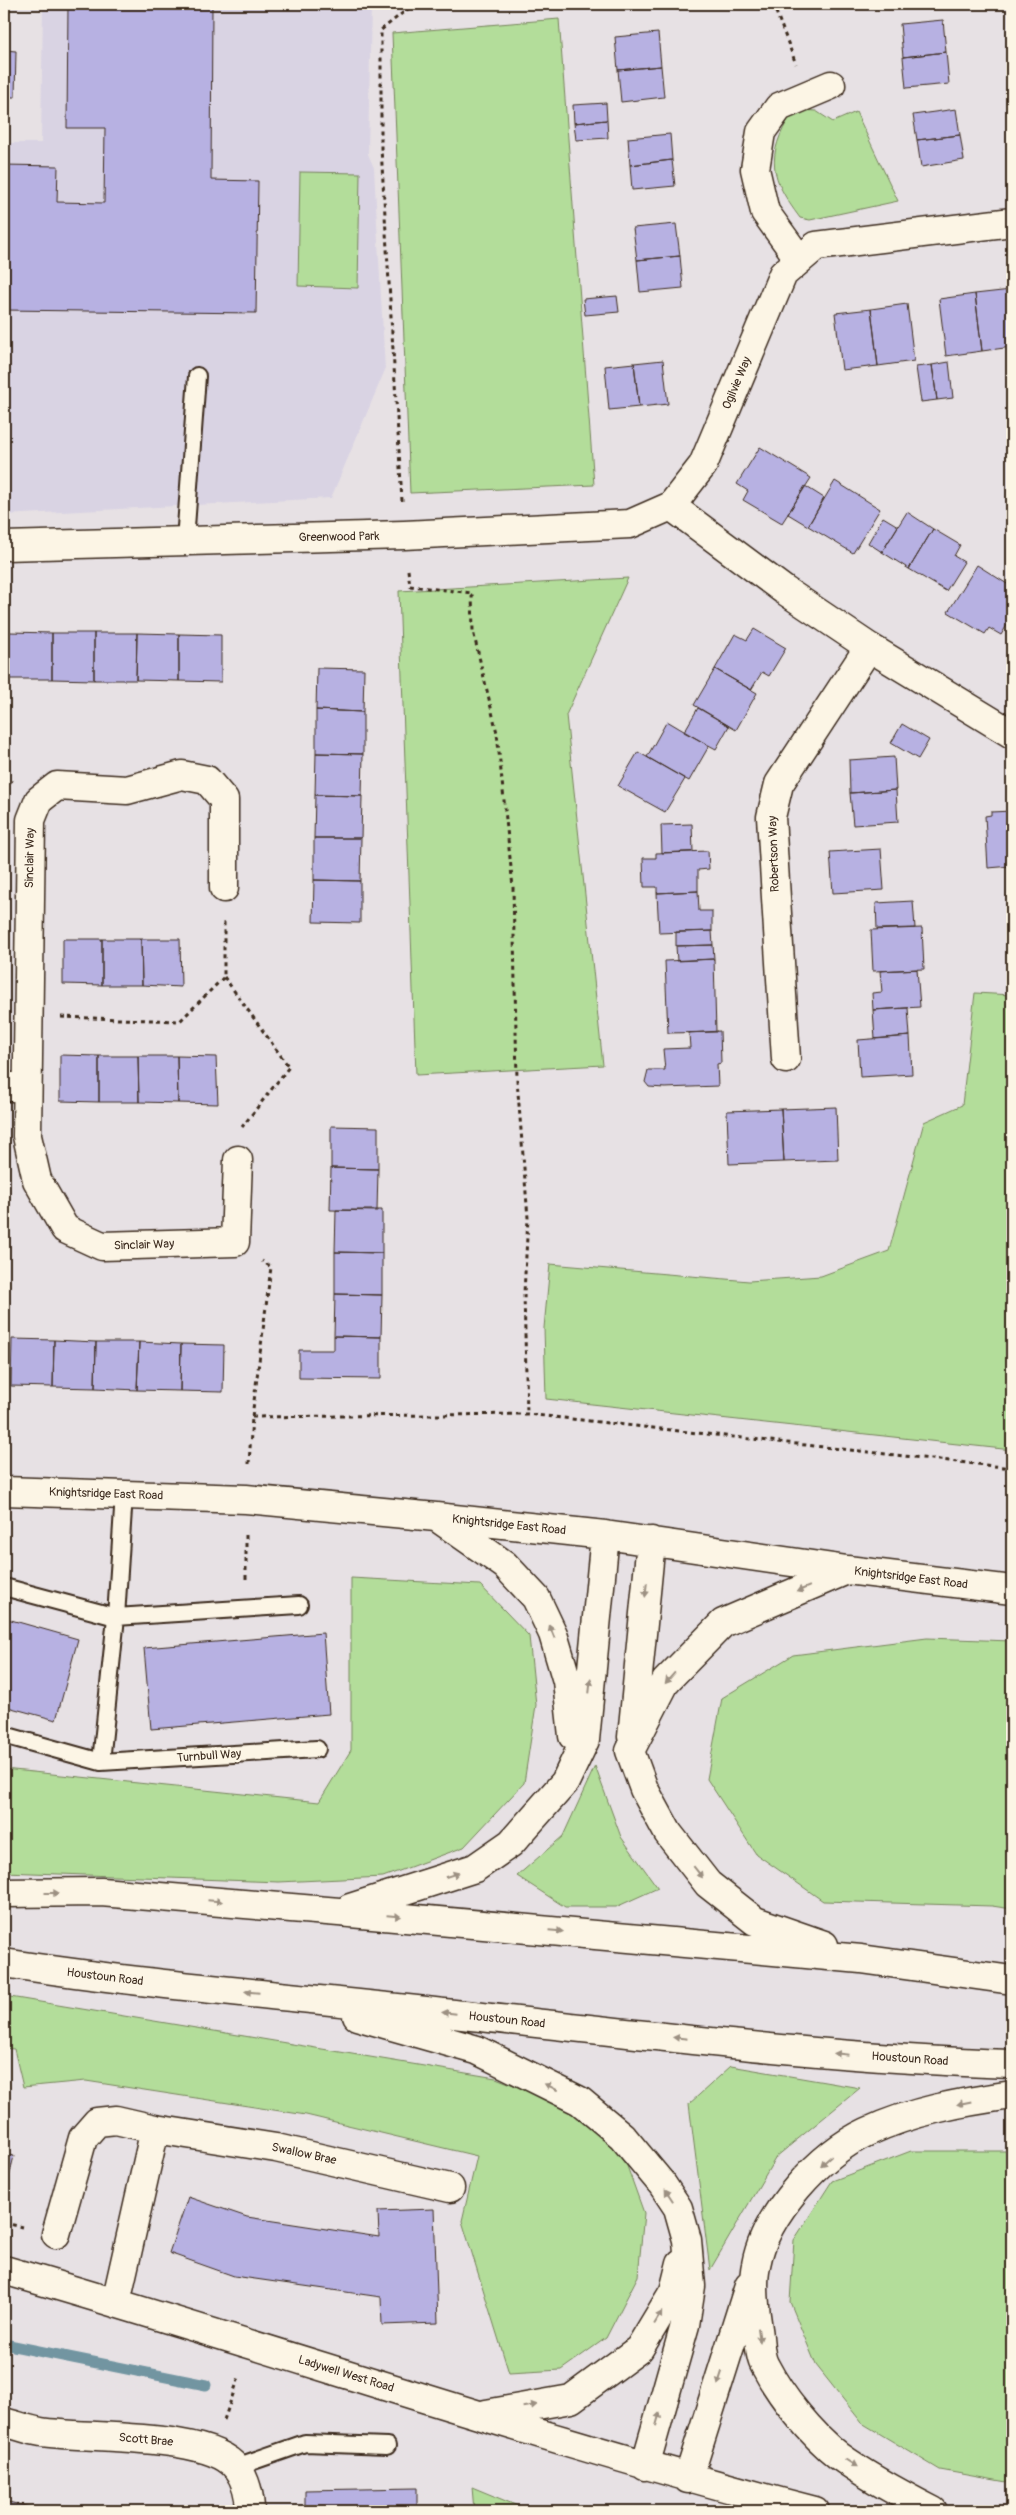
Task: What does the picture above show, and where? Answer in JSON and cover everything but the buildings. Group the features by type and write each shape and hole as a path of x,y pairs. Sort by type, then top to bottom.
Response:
{"street":[{"path":"799,259 765,212 755,169 761,132 778,107 819,89"},
{"name":"Ogilvie Way","path":"671,506 703,465 783,274 799,259 816,246 1012,222"},
{"name":"Greenwood Park","path":"4,546 404,536 630,524 671,506"},
{"path":"671,506 784,590 869,647 1012,734"},
{"name":"Robertson Way","path":"786,1059 771,817 779,784 869,647"},
{"name":"Sinclair Way","path":"224,888 224,800 207,780 182,775 127,790 58,786 39,800 31,820 28,1016 15,1087 37,1180 65,1228 102,1246 235,1242"},
{"path":"235,1242 238,1160"},
{"name":"Knightsridge East Road","path":"4,1491 246,1499 436,1517 605,1535 848,1570 1012,1590"},
{"path":"436,1517 505,1564 536,1598 553,1634 566,1681 574,1733 565,1782"},
{"path":"339,1912 475,1868 511,1843 565,1782 584,1740 605,1535"},
{"path":"650,1542 630,1751 644,1789 668,1834 708,1884 755,1921 861,1959"},
{"path":"630,1751 666,1681 723,1623 848,1570"},
{"path":"4,1893 101,1892 339,1912 861,1959 1012,1980"},
{"name":"Houstoun Road","path":"4,1963 99,1977 657,2036 913,2061 1012,2064"},
{"path":"282,1995 476,2050 580,2101 622,2136 662,2184 678,2208 687,2240 691,2286 685,2326 645,2466"},
{"path":"688,2478 756,2265 770,2227 790,2196 828,2158 865,2133 921,2112 1012,2095"},
{"name":"Swallow Brae","path":"56,2234 83,2138 97,2122 116,2120 155,2129 276,2148 450,2188"},
{"path":"116,2302 155,2129"},
{"path":"482,2415 571,2399 639,2349 674,2291 687,2240"},
{"path":"756,2265 756,2316 764,2365 795,2412 839,2455 908,2498 934,2511"},
{"name":"Ladywell West Road","path":"4,2270 116,2302 250,2346 645,2466 815,2511"},
{"name":"Scott Brae","path":"4,2422 40,2432 171,2441 213,2452 236,2467"},
{"path":"236,2467 250,2497 250,2511"}],"lane":[{"path":"185,541 197,376"},
{"path":"101,1762 116,1617 124,1494"},
{"path":"4,1587 116,1617 299,1605"},
{"name":"Turnbull Way","path":"4,1735 101,1762 317,1749"},
{"path":"236,2467 305,2442 387,2446"}],"path":[{"path":"414,4 381,30 381,148 404,536 410,586 472,593 473,631 498,732 513,886 517,1080 528,1218 524,1293 527,1414"},
{"path":"773,4 819,89"},
{"path":"224,888 224,977 289,1067 237,1133 238,1160"},
{"path":"28,1016 180,1022 224,977"},
{"path":"235,1242 271,1267 252,1417 246,1499 246,1608"},
{"path":"252,1417 527,1414 1012,1468"},
{"path":"213,2452 250,2346"}],"shaded area":[{"path":"43,4 371,4 368,154 374,168 385,370 331,498 4,515 4,143 41,143"}],"green space":[{"path":"559,19 594,485 410,493 392,33"},
{"path":"801,110 816,111 833,122 856,112 898,201 810,220 800,218 782,191 777,179 775,155 783,129 792,113"},
{"path":"300,172 360,173 358,288 298,286"},
{"path":"628,578 566,715 603,1065 416,1075 399,591"},
{"path":"975,993 1012,995 1012,1450 546,1399 544,1328 550,1264 749,1281 821,1276 889,1251 924,1122 962,1105"},
{"path":"351,1578 480,1585 529,1636 536,1705 524,1783 464,1847 383,1877 279,1882 4,1872 4,1769 319,1802 351,1750"},
{"path":"927,1638 1012,1641 1012,1909 992,1906 823,1901 756,1854 707,1779 722,1698 793,1655"},
{"path":"595,1766 621,1837 658,1888 616,1907 565,1907 517,1876 563,1836"},
{"path":"4,1996 496,2078 557,2102 598,2128 627,2166 644,2213 638,2276 606,2338 561,2370 509,2373 462,2221 477,2156 306,2115 86,2081 23,2087 14,2049 4,2048"},
{"path":"731,2066 860,2088 776,2157 710,2270 689,2104"},
{"path":"911,2151 1012,2151 1012,2483 940,2470 862,2423 816,2365 790,2302 794,2240 832,2181"},
{"path":"472,2487 530,2511 474,2511"}],"waterway":[{"path":"4,2344 206,2385"}]}
